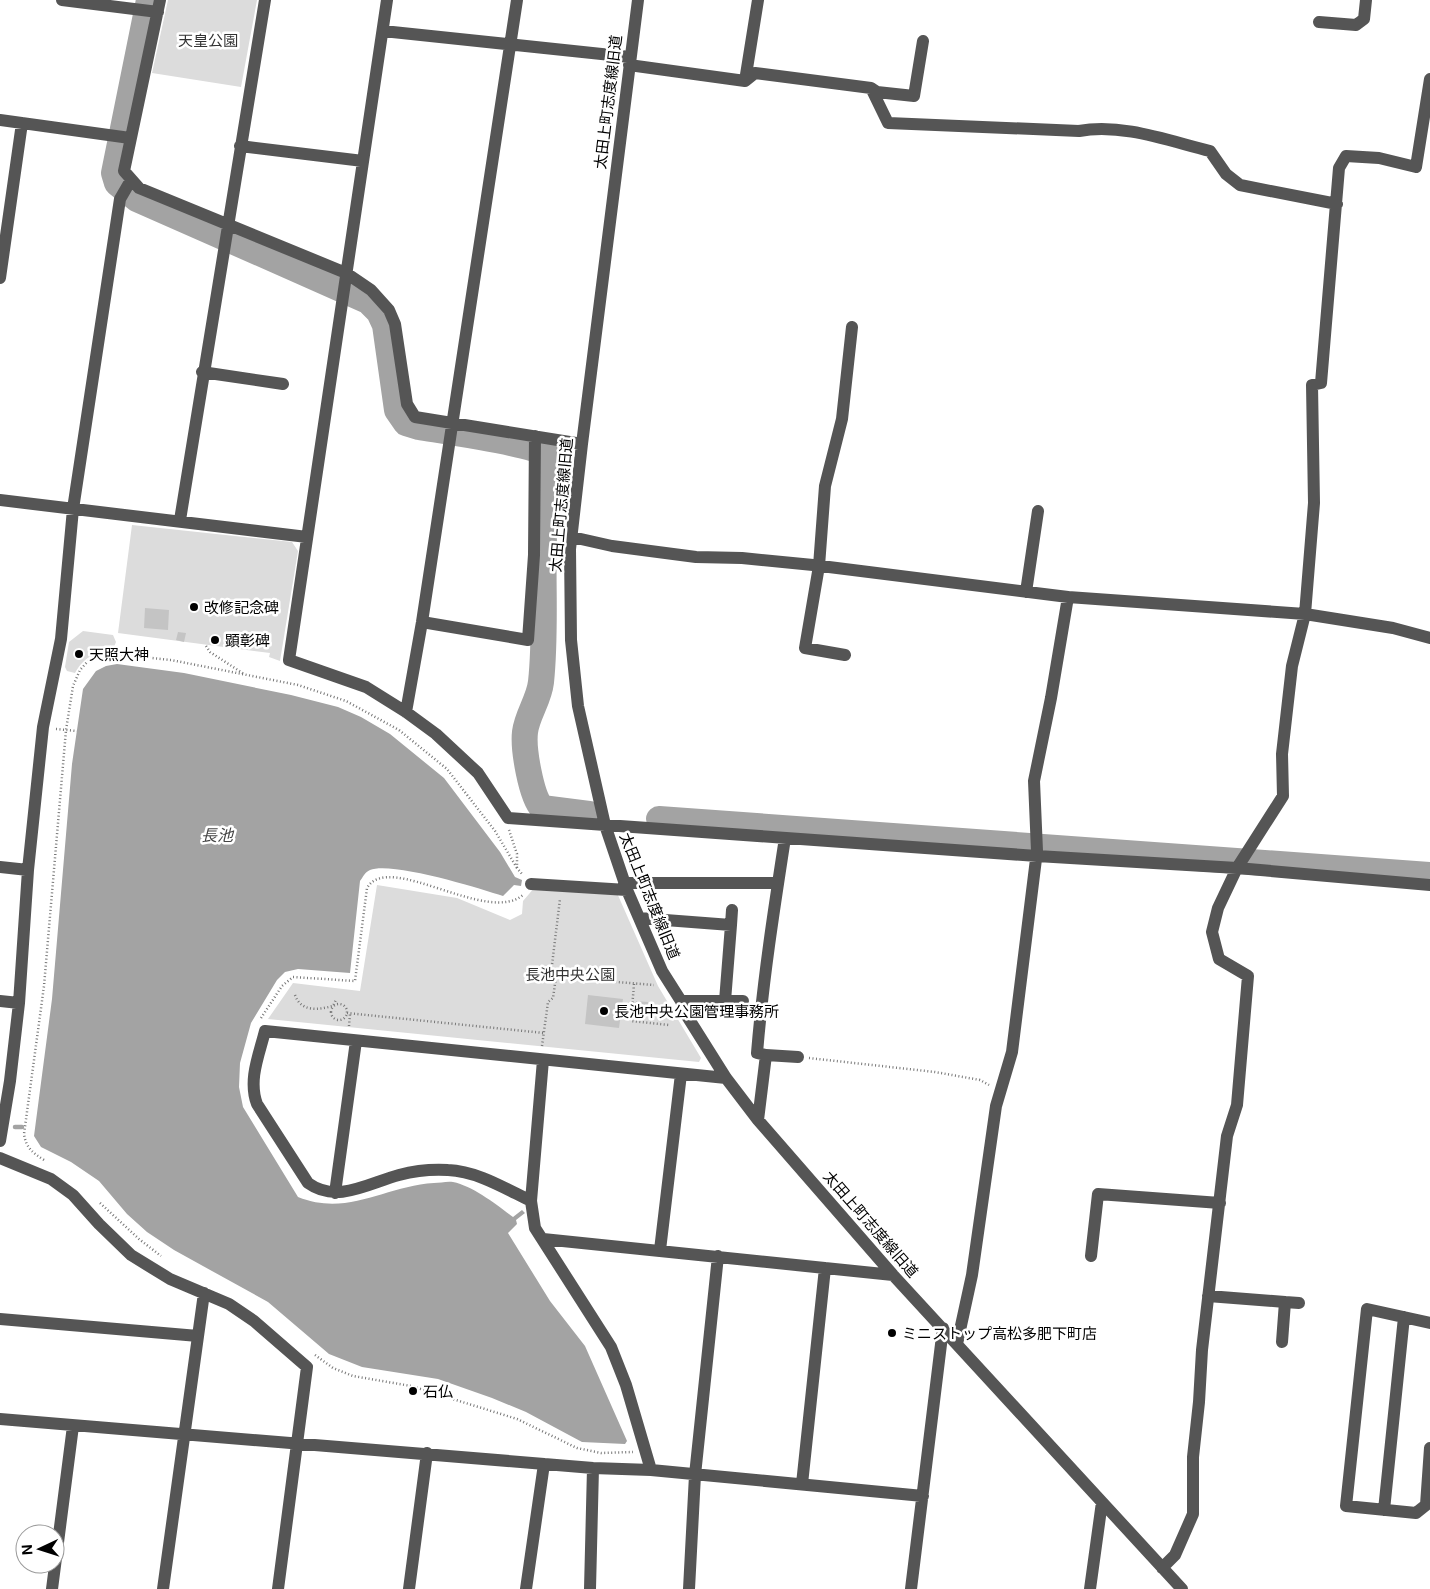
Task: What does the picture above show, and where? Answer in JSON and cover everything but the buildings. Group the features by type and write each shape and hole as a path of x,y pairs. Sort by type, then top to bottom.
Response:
{"street":[{"path":"62,0 153,8 124,137 124,171 129,182 225,234 344,284 371,290 389,310 395,324 410,411 415,417 451,430 535,445 582,444"},
{"path":"180,520 202,372 265,0"},
{"path":"387,0 290,660 366,687 406,712 436,734 478,773 508,818 785,838 1037,849 1430,885"},
{"path":"406,712 422,622 516,0"},
{"name":"太田上町志度線旧道","path":"638,0 572,537 572,640 578,706 605,825 626,886 662,971 726,1078 758,1120 893,1275 1182,1589"},
{"path":"745,81 757,0"},
{"path":"1318,22 1356,25 1364,19 1366,0"},
{"path":"382,31 509,44 630,61 745,81 755,73 871,88 877,92 914,96 923,41"},
{"path":"1162,1568 1175,1554 1193,1514 1193,1457 1208,1296 1227,1136 1237,1105 1248,976 1219,960 1212,932 1218,908 1236,868 1283,796 1282,754 1292,666 1305,614 1314,503 1312,385 1321,383 1339,168 1346,156 1378,158 1416,167 1430,79"},
{"path":"871,88 888,124 1079,131 1099,128 1155,137 1210,151 1226,174 1240,185 1337,204"},
{"path":"0,120 124,137"},
{"path":"0,278 22,123"},
{"path":"240,146 363,161"},
{"path":"0,1137 19,1003 28,870 43,727 61,639 73,509 120,199 129,182"},
{"path":"845,655 805,648 818,566 825,486 842,419 852,327"},
{"path":"202,372 283,384"},
{"path":"422,622 528,640 534,555 535,445"},
{"path":"0,500 180,520 307,537"},
{"path":"1026,592 1038,510"},
{"path":"572,537 612,546 696,557 742,558 818,566 1068,597 1305,614 1393,628 1430,638"},
{"path":"958,1344 972,1275 996,1106 1012,1052 1037,849 1034,781 1051,698 1068,597"},
{"path":"785,838 773,926 764,970 757,1053 798,1057"},
{"path":"0,867 28,870"},
{"path":"531,884 626,886 778,883"},
{"path":"725,1000 732,910"},
{"path":"639,918 731,925"},
{"path":"681,1001 725,1000 743,1002"},
{"path":"0,1001 19,1003"},
{"path":"531,1201 466,1172 450,1170 400,1174 354,1190 335,1193 317,1190 308,1184 257,1104 253,1094 254,1075 265,1031 726,1078"},
{"path":"335,1193 356,1041"},
{"path":"758,1120 766,1054"},
{"path":"543,1060 531,1201 535,1228 611,1347 626,1385 646,1470"},
{"path":"660,1250 681,1074"},
{"path":"0,1158 51,1179 73,1195 131,1255 170,1279 229,1304 254,1321 307,1367 278,1589"},
{"path":"1091,1256 1098,1194 1220,1203"},
{"path":"543,1239 893,1275"},
{"path":"689,1589 695,1475 718,1256"},
{"path":"802,1484 825,1268"},
{"path":"163,1589 204,1293"},
{"path":"1208,1296 1299,1303"},
{"path":"1282,1342 1285,1302"},
{"path":"1430,1323 1367,1309 1346,1506 1416,1514 1428,1506 1430,1448"},
{"path":"1384,1510 1404,1317"},
{"path":"0,1319 198,1336"},
{"path":"911,1589 943,1328"},
{"path":"0,1419 184,1435 298,1442 593,1468 646,1470 923,1496"},
{"path":"52,1589 73,1426"},
{"path":"409,1589 427,1453"},
{"path":"526,1589 544,1464"},
{"path":"590,1589 593,1468"},
{"path":"1090,1589 1102,1502"}],"path":[{"path":"206,646 210,652 246,676"},
{"path":"47,1162 32,1152 25,1143 24,1134 44,986 66,730 73,686 80,670 88,660 98,655 112,654 171,660 298,686 346,701 399,730 447,769 495,831 517,868 531,884 519,899 502,904 490,903 434,886 401,879 379,877 372,881 367,888 355,981 345,982 293,977 282,986 261,1018"},
{"path":"66,730 77,732"},
{"path":"508,818 509,832 517,854 517,868"},
{"path":"562,886 551,973 556,977 658,986"},
{"path":"542,1046 548,1002 553,998 556,977"},
{"path":"634,984 631,1021 670,1025"},
{"path":"296,995 298,1001 303,1006 314,1010 342,1004 348,1013 348,1027"},
{"path":"336,1000 330,1013 335,1020 342,1020 348,1013"},
{"path":"348,1013 544,1033"},
{"path":"798,1057 935,1072 980,1080 1001,1092"},
{"path":"97,1200 139,1239 167,1260"},
{"path":"310,1351 333,1368 353,1376 411,1386 446,1395 517,1419 577,1448 601,1453 636,1451 646,1470"}],"green space":[{"name":"天皇公園","path":"168,0 257,0 241,87 152,73"},
{"path":"132,525 292,542 298,551 280,661 269,657 270,653 118,633"},
{"path":"83,631 113,635 116,642 112,652 90,656 75,673 67,671 65,667 69,642"},
{"name":"長池中央公園","path":"377,885 457,898 510,920 522,914 523,901 535,887 617,893 658,986 701,1058 699,1062 268,1019 293,983 360,991"}],"water":[{"name":"長池","path":"117,664 184,673 291,695 338,707 361,717 390,734 444,778 500,852 515,877 522,880 521,886 514,885 503,896 415,872 381,868 365,873 360,881 350,973 298,969 285,972 277,980 251,1023 240,1063 239,1087 243,1107 298,1197 333,1204 366,1199 416,1185 451,1182 469,1187 513,1217 522,1210 525,1213 516,1220 517,1224 508,1233 550,1301 585,1346 627,1441 625,1444 582,1442 526,1412 438,1379 362,1367 329,1354 268,1302 174,1250 147,1232 127,1214 99,1181 71,1162 41,1147 34,1136 52,999 72,764 83,689 96,671 106,666"}],"waterway":[{"path":"149,0 114,173 117,183 137,199 368,301 379,312 385,325 397,410 406,423 419,427 488,438 540,451 548,456 551,475 545,509 543,661 538,695 526,726 525,749 531,783 542,808 589,814"},
{"path":"659,819 1430,875"},
{"path":"15,1127 22,1127"}],"place":[{"name":"改修記念碑","path":"194,607"},
{"name":"顕彰碑","path":"215,640"},
{"name":"天照大神","path":"79,654"},
{"name":"長池中央公園管理事務所","path":"604,1011"},
{"name":"ミニストップ高松多肥下町店","path":"892,1333"},
{"name":"石仏","path":"413,1391"}]}
